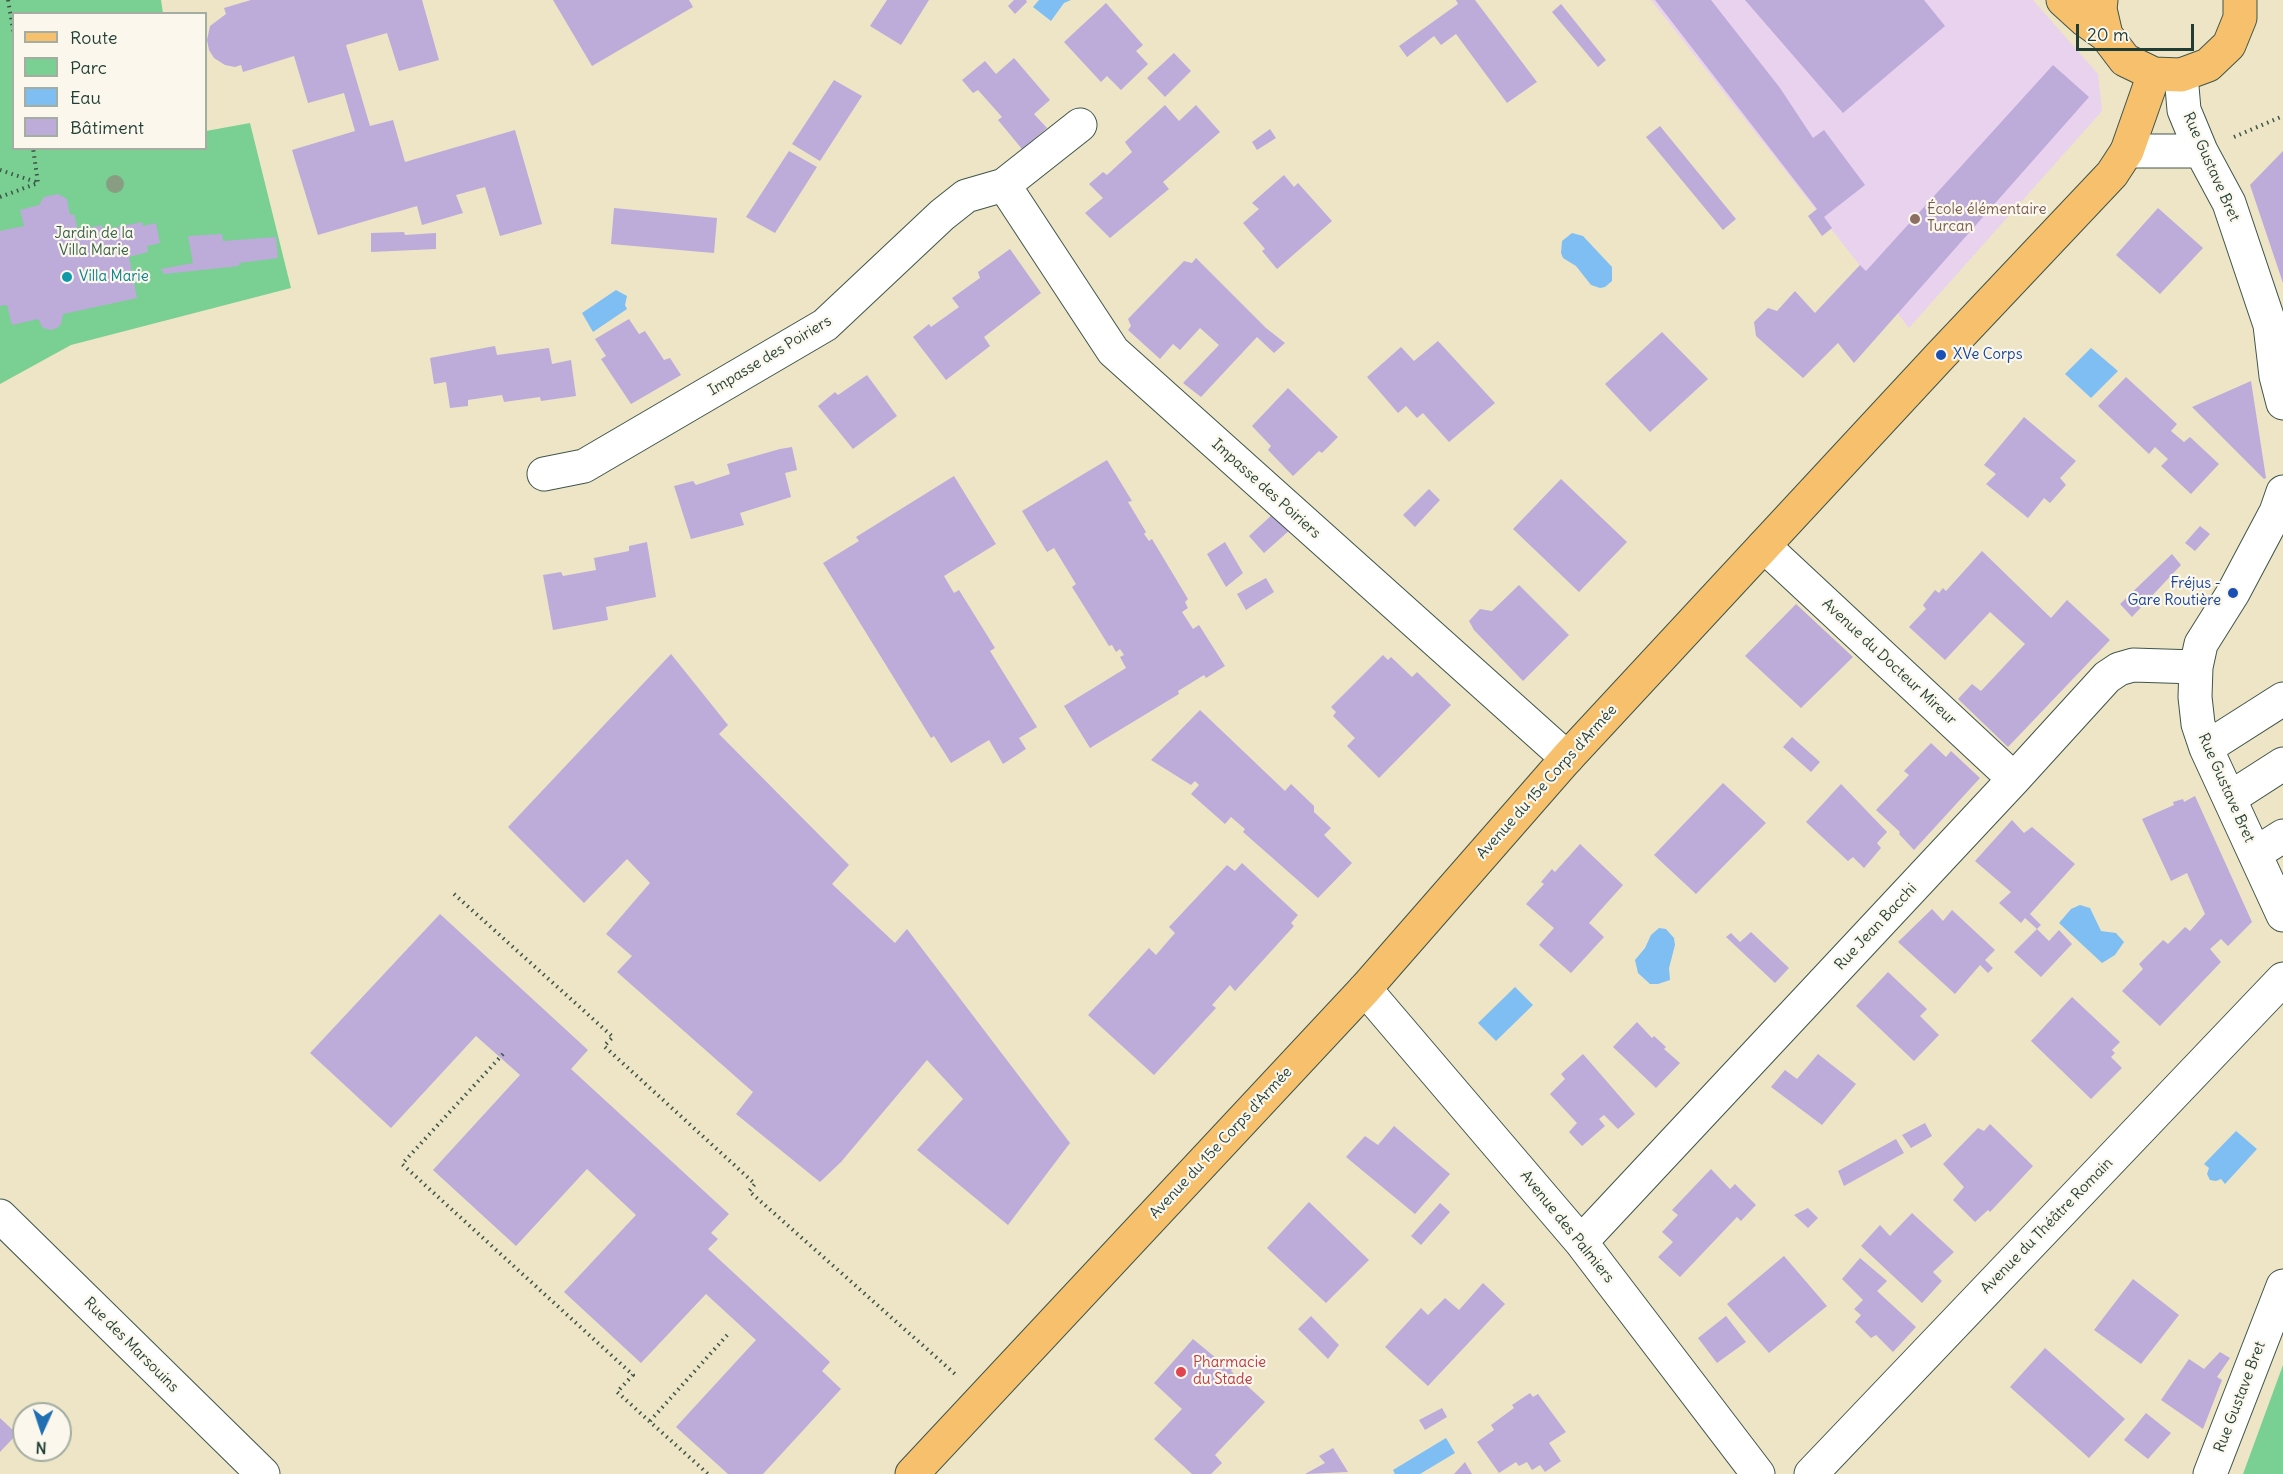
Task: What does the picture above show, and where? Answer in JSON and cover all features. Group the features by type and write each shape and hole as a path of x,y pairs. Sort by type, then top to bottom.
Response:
{"main road":[{"path":"2062,0 2106,35 2125,60 2167,75 2208,65 2229,45 2240,18 2240,0"},
{"path":"2101,0 2100,9 2106,35"},
{"name":"Avenue du 15e Corps d'Armée","path":"912,1474 1365,989 1567,758 2112,174 2127,151 2167,75"}],"street":[{"name":"Rue Gustave Bret","path":"2167,75 2201,151 2229,203 2277,335 2276,376 2283,403"},
{"name":"Impasse des Poiriers","path":"544,474 584,466 825,325 942,215 966,196 1004,185 1080,125"},
{"path":"2127,151 2201,151"},
{"name":"Impasse des Poiriers","path":"1004,185 1113,351 1567,758"},
{"name":"Rue Gustave Bret","path":"2283,492 2276,512 2233,592 2201,644 2196,667 2195,697 2198,724 2206,748 2283,915"},
{"name":"Avenue du Docteur Mireur","path":"1764,546 2014,779"},
{"name":"Rue Gustave Bret","path":"2233,592 2283,550"},
{"name":"Rue Jean Bacchi","path":"1581,1242 2107,677 2119,669 2133,665 2196,667"},
{"path":"2206,748 2283,699"},
{"path":"2230,798 2283,764"},
{"path":"2256,854 2283,836"},
{"name":"Avenue du Théâtre Romain","path":"1811,1474 2283,979"},
{"name":"Avenue des Palmiers","path":"1365,989 1581,1242 1758,1474"},
{"name":"Rue des Marsouins","path":"0,1216 262,1474"},
{"name":"Rue Gustave Bret","path":"2210,1474 2283,1286"}],"path":[{"path":"8,0 12,23"},
{"path":"2201,151 2283,116"},
{"path":"33,150 38,183"},
{"path":"0,170 38,183"},
{"path":"0,197 38,183"},
{"path":"454,894 613,1037 604,1046 754,1184 749,1191 981,1400"},
{"path":"503,1054 402,1164 633,1375 617,1392 708,1474"},
{"path":"650,1421 729,1333"}],"shaded area":[{"name":"École élémentaire Turcan","path":"1651,0 2033,0 2098,74 2102,111 1909,328"}],"green space":[{"name":"Jardin de la Villa Marie","path":"0,0 161,0 163,12 12,12 12,150 207,150 207,131 250,123 291,288 71,345 0,384"},
{"path":"2283,1365 2283,1474 2243,1474"}],"water":[{"path":"1039,0 1071,0 1064,3 1051,21 1033,7"},
{"path":"1572,233 1583,236 1612,267 1612,281 1605,287 1591,285 1576,266 1563,258 1562,241"},
{"path":"616,290 627,296 625,305 627,309 593,332 582,313"},
{"path":"2091,348 2118,371 2091,398 2065,374"},
{"path":"2080,905 2090,908 2101,931 2116,933 2124,942 2115,955 2102,963 2059,923 2071,909"},
{"path":"1659,928 1666,929 1674,938 1675,945 1669,968 1670,980 1650,984 1638,973 1635,960 1645,948 1651,935"},
{"path":"1515,987 1533,1005 1496,1041 1478,1023"},
{"path":"2236,1131 2257,1149 2225,1184 2221,1179 2210,1180 2207,1174 2209,1168 2204,1164"},
{"path":"1446,1438 1455,1453 1420,1474 1395,1474 1393,1470"}],"building":[{"path":"251,0 422,0 439,60 399,71 387,33 346,45 370,126 393,120 405,162 515,130 542,224 500,236 485,187 456,195 463,213 422,225 417,206 318,235 292,150 355,131 344,93 308,103 294,56 243,72 241,65 235,67 225,65 214,58 207,40 210,26 226,14 224,8"},
{"path":"553,0 689,0 693,7 592,66"},
{"path":"887,0 929,0 901,45 870,26"},
{"path":"1014,0 1026,0 1027,2 1015,14 1008,6"},
{"path":"1456,0 1475,0 1537,82 1507,103 1456,34 1441,45 1434,36 1407,57 1399,46 1458,4"},
{"path":"1655,0 1711,0 1780,88 1813,138 1824,130 1865,185 1824,217 1832,228 1822,236 1808,216 1817,209"},
{"path":"1745,0 1924,0 1945,26 1843,113"},
{"path":"1106,3 1143,45 1136,51 1148,64 1121,90 1107,76 1101,82 1064,42"},
{"path":"1561,4 1606,60 1598,67 1552,12"},
{"path":"1174,53 1191,71 1165,97 1147,78"},
{"path":"1014,58 1050,100 1034,114 1047,128 1022,149 998,120 1002,117 978,90 973,93 962,80 985,61 996,74"},
{"path":"2053,65 2089,97 1854,363 1838,343 1803,378 1756,336 1754,322 1768,308 1777,311 1795,291 1815,313 1860,265 1866,271"},
{"path":"834,80 862,96 820,161 792,144"},
{"path":"1165,105 1179,121 1196,105 1220,132 1163,182 1169,189 1110,238 1085,213 1103,198 1089,184 1103,172 1107,175 1132,152 1125,142"},
{"path":"1660,126 1736,219 1723,230 1646,137"},
{"path":"1270,129 1276,138 1257,150 1252,142"},
{"path":"789,151 817,167 775,233 746,217"},
{"path":"2283,151 2283,283 2250,185"},
{"path":"1284,175 1294,187 1298,183 1332,221 1277,269 1262,251 1265,249 1243,223 1259,209 1252,203"},
{"name":"Villa Marie","path":"58,194 67,199 70,215 74,214 78,230 102,225 103,230 142,222 143,226 156,223 160,243 147,246 148,252 129,257 137,298 63,314 61,324 51,330 43,328 38,319 12,325 7,305 0,306 0,231 24,226 20,210 39,205 44,197"},
{"path":"614,208 717,218 714,253 611,244"},
{"path":"2158,208 2203,248 2160,294 2116,255"},
{"path":"404,232 405,235 436,233 436,249 371,252 371,233"},
{"path":"222,234 223,241 276,237 278,258 239,263 239,266 164,274 161,269 193,263 188,236"},
{"path":"1010,249 1041,293 984,337 990,346 946,380 913,337 929,324 931,327 959,307 952,298 980,278 978,272"},
{"path":"1196,258 1266,328 1285,343 1274,353 1257,337 1201,397 1183,383 1219,345 1200,328 1180,350 1173,344 1160,359 1128,330 1131,326 1128,319 1184,261 1192,263"},
{"path":"629,319 639,334 645,331 664,360 670,358 681,375 631,404 601,359 606,356 595,339"},
{"path":"1662,332 1708,379 1650,432 1605,384"},
{"path":"1438,341 1495,403 1449,442 1423,413 1417,418 1406,406 1398,413 1367,377 1401,347 1414,361"},
{"path":"495,346 497,355 549,348 552,364 571,360 576,396 541,401 540,397 504,402 502,395 468,400 468,406 450,408 446,382 434,384 430,358"},
{"path":"867,375 897,416 853,449 818,406 835,392 838,395"},
{"path":"2126,377 2177,424 2171,431 2184,442 2190,437 2219,464 2191,494 2161,466 2168,459 2155,447 2149,454 2098,406"},
{"path":"2251,381 2266,478 2264,479 2192,407"},
{"path":"1288,388 1338,437 1322,453 1319,451 1293,476 1268,450 1271,446 1252,426"},
{"path":"2024,417 2076,461 2060,478 2066,485 2050,503 2044,498 2028,518 1986,484 1996,474 1984,465"},
{"path":"792,447 797,470 785,473 791,497 740,513 744,525 691,539 674,486 693,481 696,485 730,474 727,464"},
{"path":"1107,460 1132,501 1128,502 1146,532 1144,534 1149,541 1152,539 1188,599 1185,602 1188,608 1182,612 1193,629 1199,625 1225,666 1206,678 1204,675 1178,691 1179,694 1090,748 1064,706 1126,668 1120,657 1124,655 1120,649 1116,652 1112,645 1109,646 1072,587 1076,584 1054,548 1047,552 1022,511"},
{"path":"954,476 996,544 944,576 954,593 959,590 995,648 990,651 1037,727 1019,738 1026,749 1003,764 989,740 951,763 934,736 931,738 823,563 859,541 856,537"},
{"path":"1561,479 1627,542 1579,592 1513,529"},
{"path":"1429,489 1440,500 1415,527 1403,515"},
{"path":"1274,513 1291,529 1264,553 1249,536"},
{"path":"2200,526 2210,534 2195,551 2185,543"},
{"path":"647,542 656,597 606,607 608,620 553,630 543,575 561,572 563,576 596,570 594,558 629,551 629,546"},
{"path":"1225,542 1243,573 1226,587 1207,554"},
{"path":"1982,551 2051,618 2067,600 2110,640 2008,747 1958,699 1972,684 1981,691 2025,644 1990,612 1945,660 1909,627 1926,609 1923,605 1935,590 1939,593 1943,588 1946,591"},
{"path":"2172,554 2181,565 2132,617 2120,604"},
{"path":"1266,578 1274,592 1246,610 1237,594"},
{"path":"1519,585 1569,635 1523,681 1474,630 1469,621 1480,609 1492,611"},
{"path":"1796,604 1853,657 1801,708 1745,656"},
{"path":"671,654 728,725 719,734 849,865 832,884 895,943 907,929 1070,1143 1008,1225 917,1150 963,1099 927,1060 841,1162 820,1182 736,1114 753,1092 617,972 632,956 606,934 650,883 627,859 584,903 508,827"},
{"path":"1383,655 1388,660 1391,657 1412,677 1417,672 1451,705 1379,778 1347,746 1355,738 1333,716 1336,712 1331,707"},
{"path":"1200,710 1285,791 1291,784 1314,806 1314,812 1331,828 1324,835 1352,863 1318,898 1243,832 1245,829 1231,817 1225,824 1191,794 1199,785 1195,781 1191,785 1151,760"},
{"path":"1792,737 1820,762 1811,772 1783,747"},
{"path":"1931,743 1946,757 1951,751 1980,778 1914,850 1899,834 1900,832 1876,810 1909,775 1904,771"},
{"path":"1723,783 1766,823 1696,894 1654,855"},
{"path":"1841,784 1887,832 1877,843 1881,848 1864,868 1853,857 1848,861 1806,822"},
{"path":"2195,796 2252,922 2228,946 2221,939 2210,949 2221,962 2160,1026 2122,991 2143,969 2139,964 2163,940 2168,944 2185,927 2190,931 2205,914 2187,873 2171,881 2142,819 2174,805 2173,802 2183,799 2184,802"},
{"path":"2012,820 2024,833 2032,827 2075,864 2030,914 2041,925 2037,929 2025,918 2021,923 1999,903 2011,892 1975,861"},
{"path":"1580,844 1623,885 1589,923 1604,937 1571,973 1539,945 1554,928 1526,904 1544,884 1541,882 1552,869 1555,872"},
{"path":"1242,863 1298,915 1291,923 1294,926 1235,991 1230,985 1212,1005 1216,1008 1154,1075 1088,1015 1149,948 1156,955 1175,933 1169,927 1227,865 1235,871"},
{"path":"1932,909 1943,921 1952,910 1995,950 1985,960 1993,968 1988,973 1980,965 1955,994 1898,942"},
{"path":"440,914 588,1050 571,1069 729,1214 711,1233 718,1239 708,1249 830,1362 822,1371 841,1389 763,1474 728,1474 676,1427 756,1340 706,1294 641,1363 564,1292 636,1215 587,1169 516,1246 433,1170 520,1075 476,1036 391,1128 310,1053"},
{"path":"2037,929 2049,941 2059,930 2072,944 2041,977 2014,952"},
{"path":"1751,932 1789,968 1775,983 1726,937 1731,933 1740,942"},
{"path":"1888,972 1927,1009 1920,1016 1939,1035 1914,1061 1856,1006"},
{"path":"2072,997 2120,1042 2112,1050 2115,1053 2111,1057 2122,1068 2091,1099 2031,1041"},
{"path":"1637,1022 1652,1038 1654,1036 1666,1047 1664,1049 1680,1063 1656,1088 1613,1047"},
{"path":"1583,1054 1635,1114 1618,1129 1604,1115 1599,1119 1605,1126 1582,1146 1569,1132 1577,1123 1550,1094 1565,1079 1561,1074"},
{"path":"1818,1054 1856,1084 1822,1125 1771,1087 1785,1070 1797,1079"},
{"path":"1925,1123 1932,1136 1911,1148 1902,1135"},
{"path":"1990,1124 2033,1166 1990,1212 1988,1210 1975,1222 1953,1200 1964,1187 1943,1164 1978,1128 1984,1131"},
{"path":"1394,1126 1450,1174 1415,1214 1346,1157 1365,1136 1378,1145"},
{"path":"1896,1139 1904,1153 1844,1186 1838,1171"},
{"path":"1711,1169 1730,1189 1735,1184 1756,1205 1741,1221 1737,1217 1680,1277 1658,1257 1673,1242 1662,1232 1678,1215 1672,1210"},
{"path":"1309,1202 1369,1260 1326,1303 1267,1248"},
{"path":"1440,1203 1450,1212 1421,1245 1411,1236"},
{"path":"1808,1208 1818,1218 1808,1228 1794,1215"},
{"path":"1912,1213 1954,1252 1933,1272 1942,1281 1922,1303 1861,1246 1880,1225 1890,1236"},
{"path":"1784,1256 1827,1306 1769,1353 1727,1304"},
{"path":"1860,1258 1887,1281 1877,1291 1916,1327 1893,1352 1876,1335 1871,1338 1855,1322 1861,1315 1854,1309 1863,1300 1842,1279"},
{"path":"2133,1279 2179,1315 2141,1364 2094,1330"},
{"path":"1483,1283 1505,1304 1428,1386 1385,1347 1421,1308 1428,1315 1445,1298 1459,1310"},
{"path":"1311,1316 1339,1345 1328,1359 1298,1329"},
{"path":"1726,1316 1746,1342 1717,1363 1698,1338"},
{"path":"1193,1339 1222,1363 1228,1357 1236,1365 1231,1371 1265,1402 1215,1455 1222,1463 1211,1474 1192,1474 1154,1439 1182,1409 1154,1383"},
{"path":"2045,1348 2125,1419 2089,1458 2010,1387"},
{"path":"2220,1352 2230,1358 2217,1377 2222,1380 2203,1429 2161,1400 2189,1359 2204,1369"},
{"path":"1530,1393 1533,1397 1538,1394 1566,1432 1549,1443 1561,1461 1545,1472 1540,1465 1532,1470 1527,1462 1519,1466 1516,1462 1499,1473 1477,1442 1494,1430 1491,1425 1514,1408 1512,1405"},
{"path":"1442,1408 1447,1417 1425,1430 1419,1420"},
{"path":"2146,1413 2171,1433 2148,1459 2124,1440"},
{"path":"0,1418 12,1429 12,1439 0,1452"},
{"path":"1333,1448 1348,1472 1305,1474 1325,1463 1319,1456"},
{"path":"1465,1462 1472,1474 1454,1474"}],"place":[{"name":"École élémentaire Turcan","path":"1915,219"},
{"name":"Villa Marie","path":"67,277"},
{"name":"XVe Corps","path":"1941,355"},
{"name":"Fréjus - Gare Routière","path":"2233,593"},
{"name":"Pharmacie du Stade","path":"1181,1372"}]}
